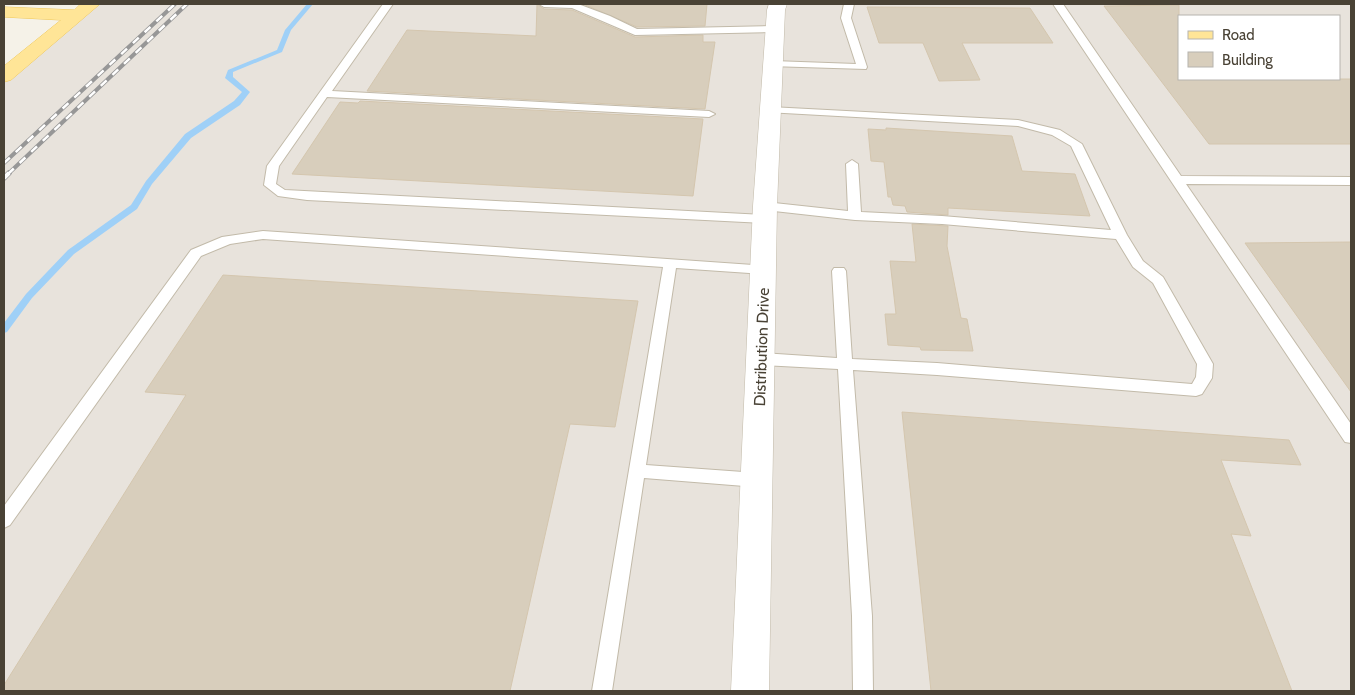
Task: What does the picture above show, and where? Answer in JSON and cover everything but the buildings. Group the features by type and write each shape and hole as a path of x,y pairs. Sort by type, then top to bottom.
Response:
{"main road":[{"path":"4,12 84,9"},
{"path":"4,76 84,9"}],"street":[{"name":"Distribution Drive","path":"750,691 765,213 776,16"}],"lane":[{"path":"388,4 273,166 270,185 282,193 307,196 942,220 1120,235"},
{"path":"544,4 573,5 636,32 776,16"},
{"path":"773,64 862,67 846,18 849,4"},
{"path":"1058,4 1351,437"},
{"path":"324,94 709,114"},
{"path":"761,359 937,369 1196,390 1204,378 1205,364 1158,280 1138,264 1120,235 1076,144 1056,132 1018,123 770,110"},
{"path":"852,164 855,216"},
{"path":"1178,180 1351,181"},
{"path":"4,520 196,253 227,240 263,235 764,269"},
{"path":"602,691 670,264"},
{"path":"839,271 862,616 863,691"},
{"path":"637,471 757,480"}],"shaded area":[{"path":"96,4 1351,4 1351,691 4,691 4,81"}],"waterway":[{"path":"4,330 29,296 71,252 134,207 149,183 188,136 237,103 246,92 229,78 230,71 280,51 288,30 310,4"}],"railway":[{"path":"4,163 175,4"},
{"path":"8,174 187,4"},
{"path":"4,178 8,174"}]}
